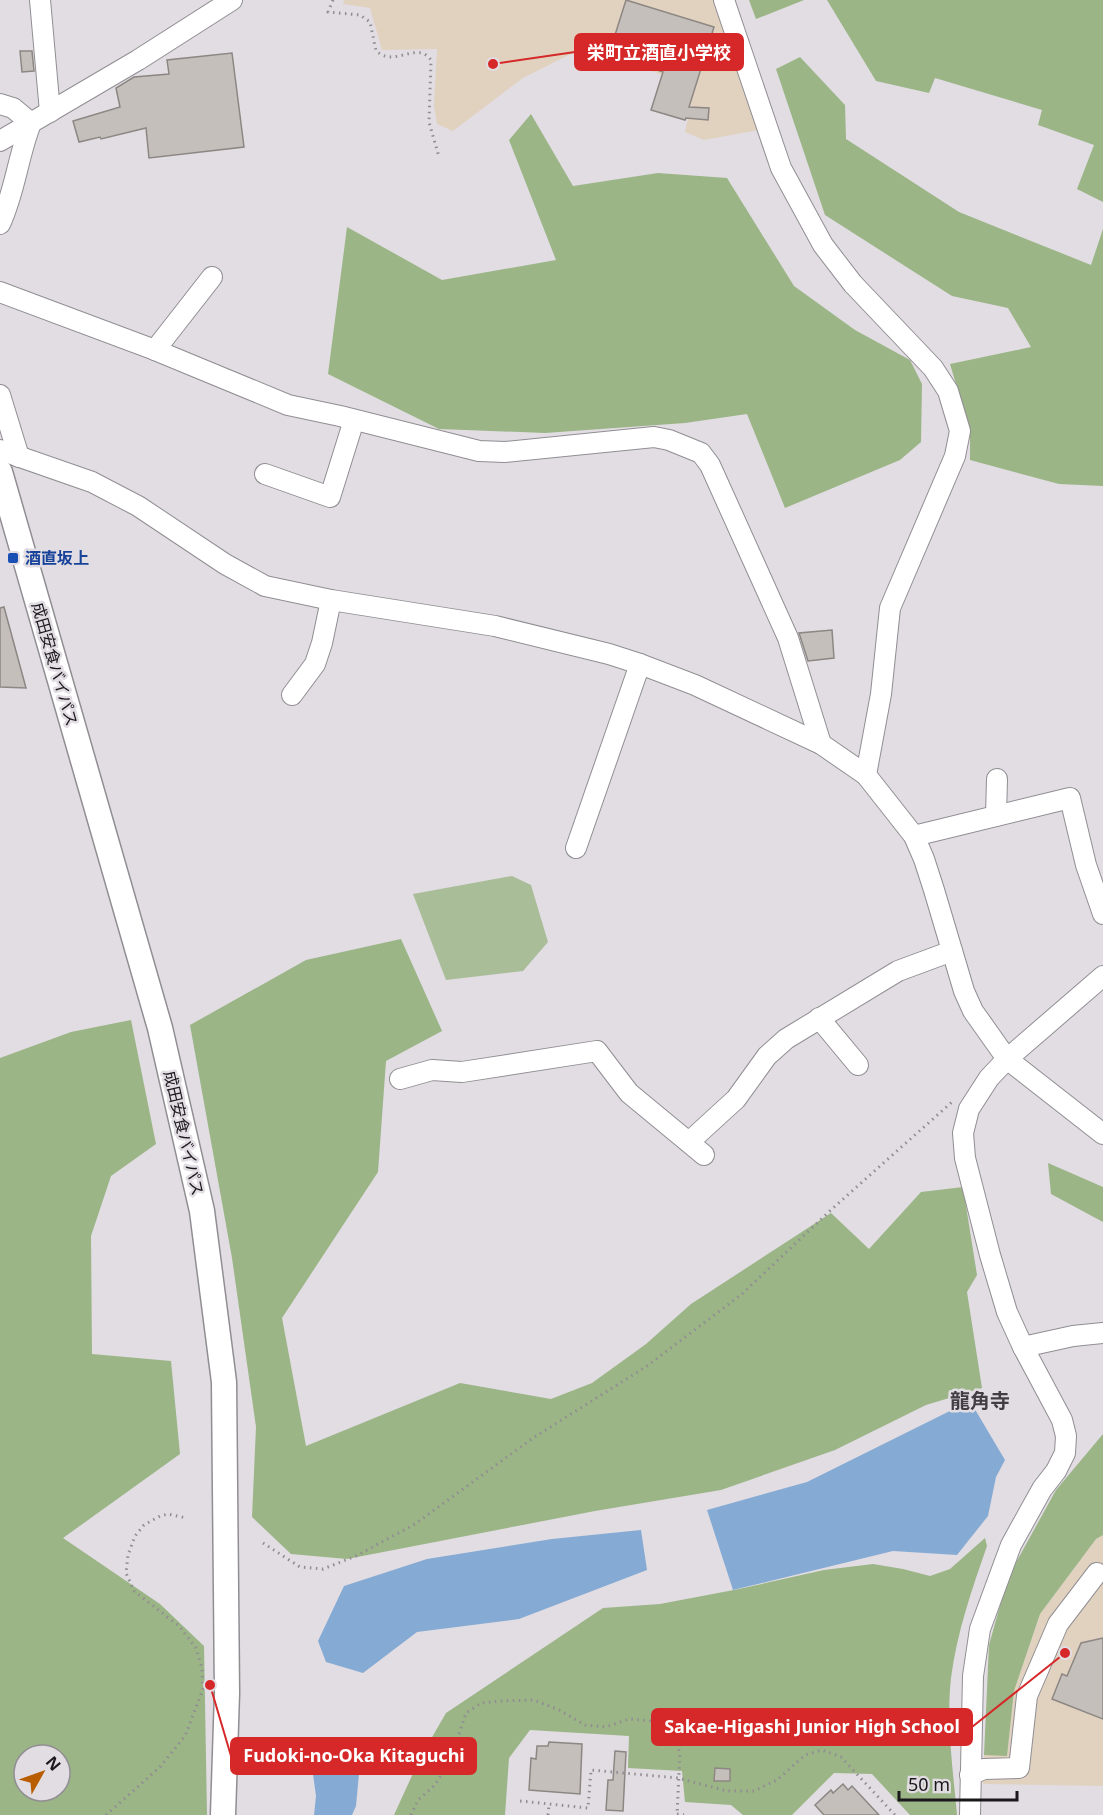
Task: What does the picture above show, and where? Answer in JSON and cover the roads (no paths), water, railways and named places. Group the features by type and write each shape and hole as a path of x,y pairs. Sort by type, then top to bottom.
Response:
{"main road":[{"name":"成田安食バイパス","path":"0,472 160,1029 202,1211 224,1382 226,1693 223,1815"}],"street":[{"path":"40,0 50,112"},
{"path":"0,141 138,60 232,0"},
{"path":"724,0 781,168 823,244 853,284 933,368 948,391 960,431 955,456 890,608 880,694 866,775"},
{"path":"0,104 13,108 31,123"},
{"path":"0,224 5,213 22,145 31,123"},
{"path":"155,350 212,277"},
{"path":"0,292 155,350 288,405 479,451 505,452 654,437 669,440 701,453 710,465 788,638 820,744"},
{"path":"0,395 19,457"},
{"path":"265,474 330,497 354,420"},
{"path":"0,450 92,482 120,496 225,564 265,586 331,600 495,626 640,664 695,685 820,744 866,775 914,836 928,869 964,991 973,1011 1007,1059 1103,1134"},
{"path":"292,695 315,664 331,600"},
{"path":"576,848 640,664"},
{"path":"996,779 996,816"},
{"path":"914,836 1070,798 1086,865 1103,914"},
{"path":"688,1142 736,1099 767,1056 786,1039 898,971 952,951"},
{"path":"970,1815 973,1676 980,1629 1011,1545 1042,1489 1056,1472 1065,1453 1066,1436 1062,1420 1007,1312 965,1158 963,1133 969,1109 989,1078 1007,1059 1103,976"},
{"path":"819,1018 858,1065"},
{"path":"400,1079 432,1070 462,1072 597,1051 629,1093 704,1155"},
{"path":"1023,1347 1073,1336 1103,1333"},
{"path":"970,1775 984,1769 1019,1768 1027,1696 1058,1624 1097,1573"}],"water":[{"path":"970,1401 1005,1460 996,1477 988,1516 957,1555 893,1551 733,1590 707,1510 807,1482"},
{"path":"641,1530 647,1570 519,1619 417,1632 363,1673 326,1662 318,1641 344,1586 427,1559 552,1539"},
{"path":"318,1743 352,1747 360,1763 356,1806 352,1815 314,1815 316,1796 310,1752"}],"place":[{"name":"栄町立酒直小学校","path":"493,64"},
{"name":"酒直坂上","path":"13,558"},
{"name":"Sakae-Higashi Junior High School","path":"1065,1653"},
{"name":"Fudoki-no-Oka Kitaguchi","path":"210,1685"}],"district":[{"name":"龍角寺","path":"980,1401"}]}
